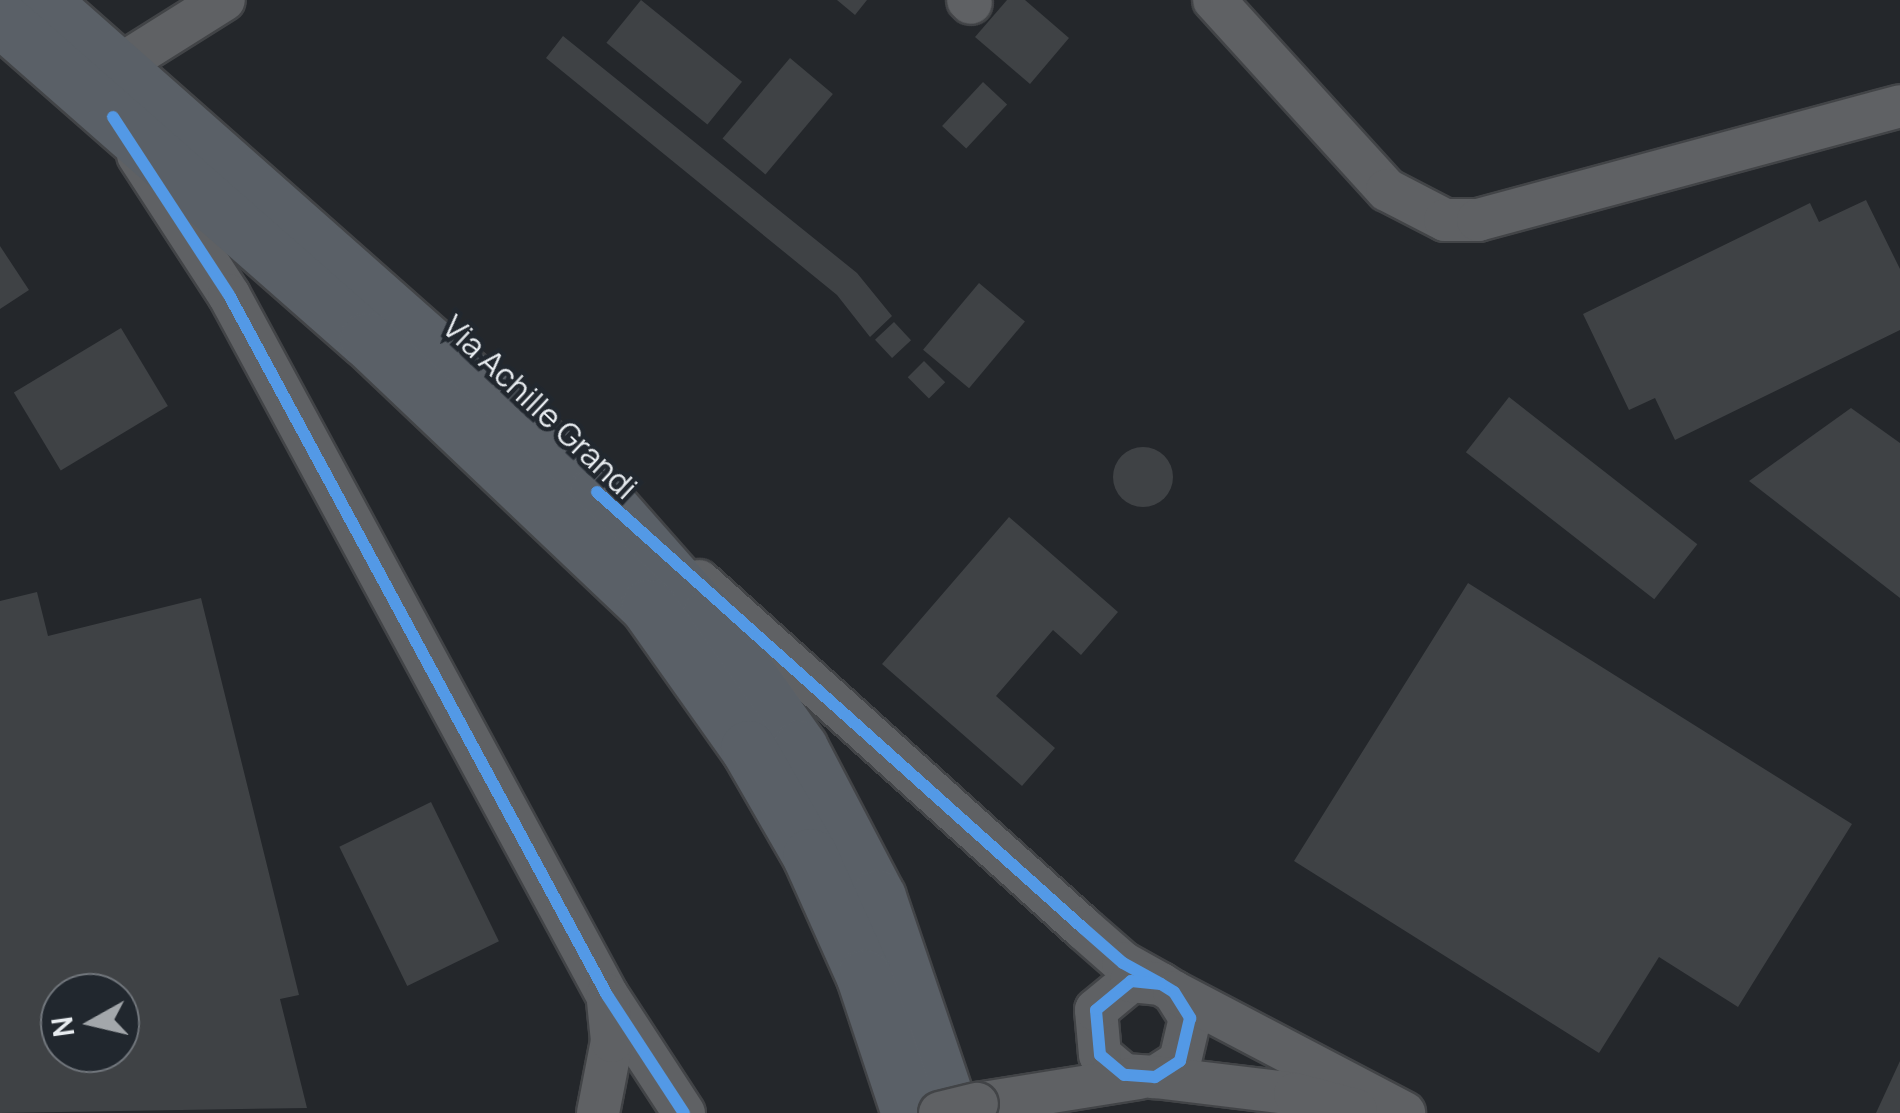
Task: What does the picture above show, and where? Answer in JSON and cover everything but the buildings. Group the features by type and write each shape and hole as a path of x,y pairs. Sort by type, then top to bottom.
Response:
{"main road":[{"name":"Via Achille Grandi","path":"41,0 115,92 648,607 748,748 810,856 864,977 909,1113"},
{"name":"Via Achille Grandi","path":"0,18 115,92 598,492 719,632 828,797 902,958 956,1110"}],"street":[{"path":"224,0 115,92 607,995 684,1113"},
{"path":"1214,0 1387,190 1444,220 1478,220 1900,106"},
{"path":"598,492 877,738 1083,928 1168,988 1404,1113"},
{"path":"828,797 828,749 852,736 877,738"},
{"path":"1083,928 1102,981 1095,1018 1100,1055 1147,1078"},
{"path":"956,1110 1070,1056 1104,997 1130,981 1168,988 1190,1018 1187,1048 1147,1078"},
{"path":"598,1113 612,1042 607,995"},
{"path":"956,1110 1147,1078 1295,1094 1366,1113"}],"cycle path":[{"path":"113,117 229,295 607,995 684,1113"},
{"path":"597,492 1123,963 1161,984 1174,992 1190,1018 1180,1061 1155,1077 1124,1075 1100,1055 1096,1010 1131,981 1161,984"}]}
